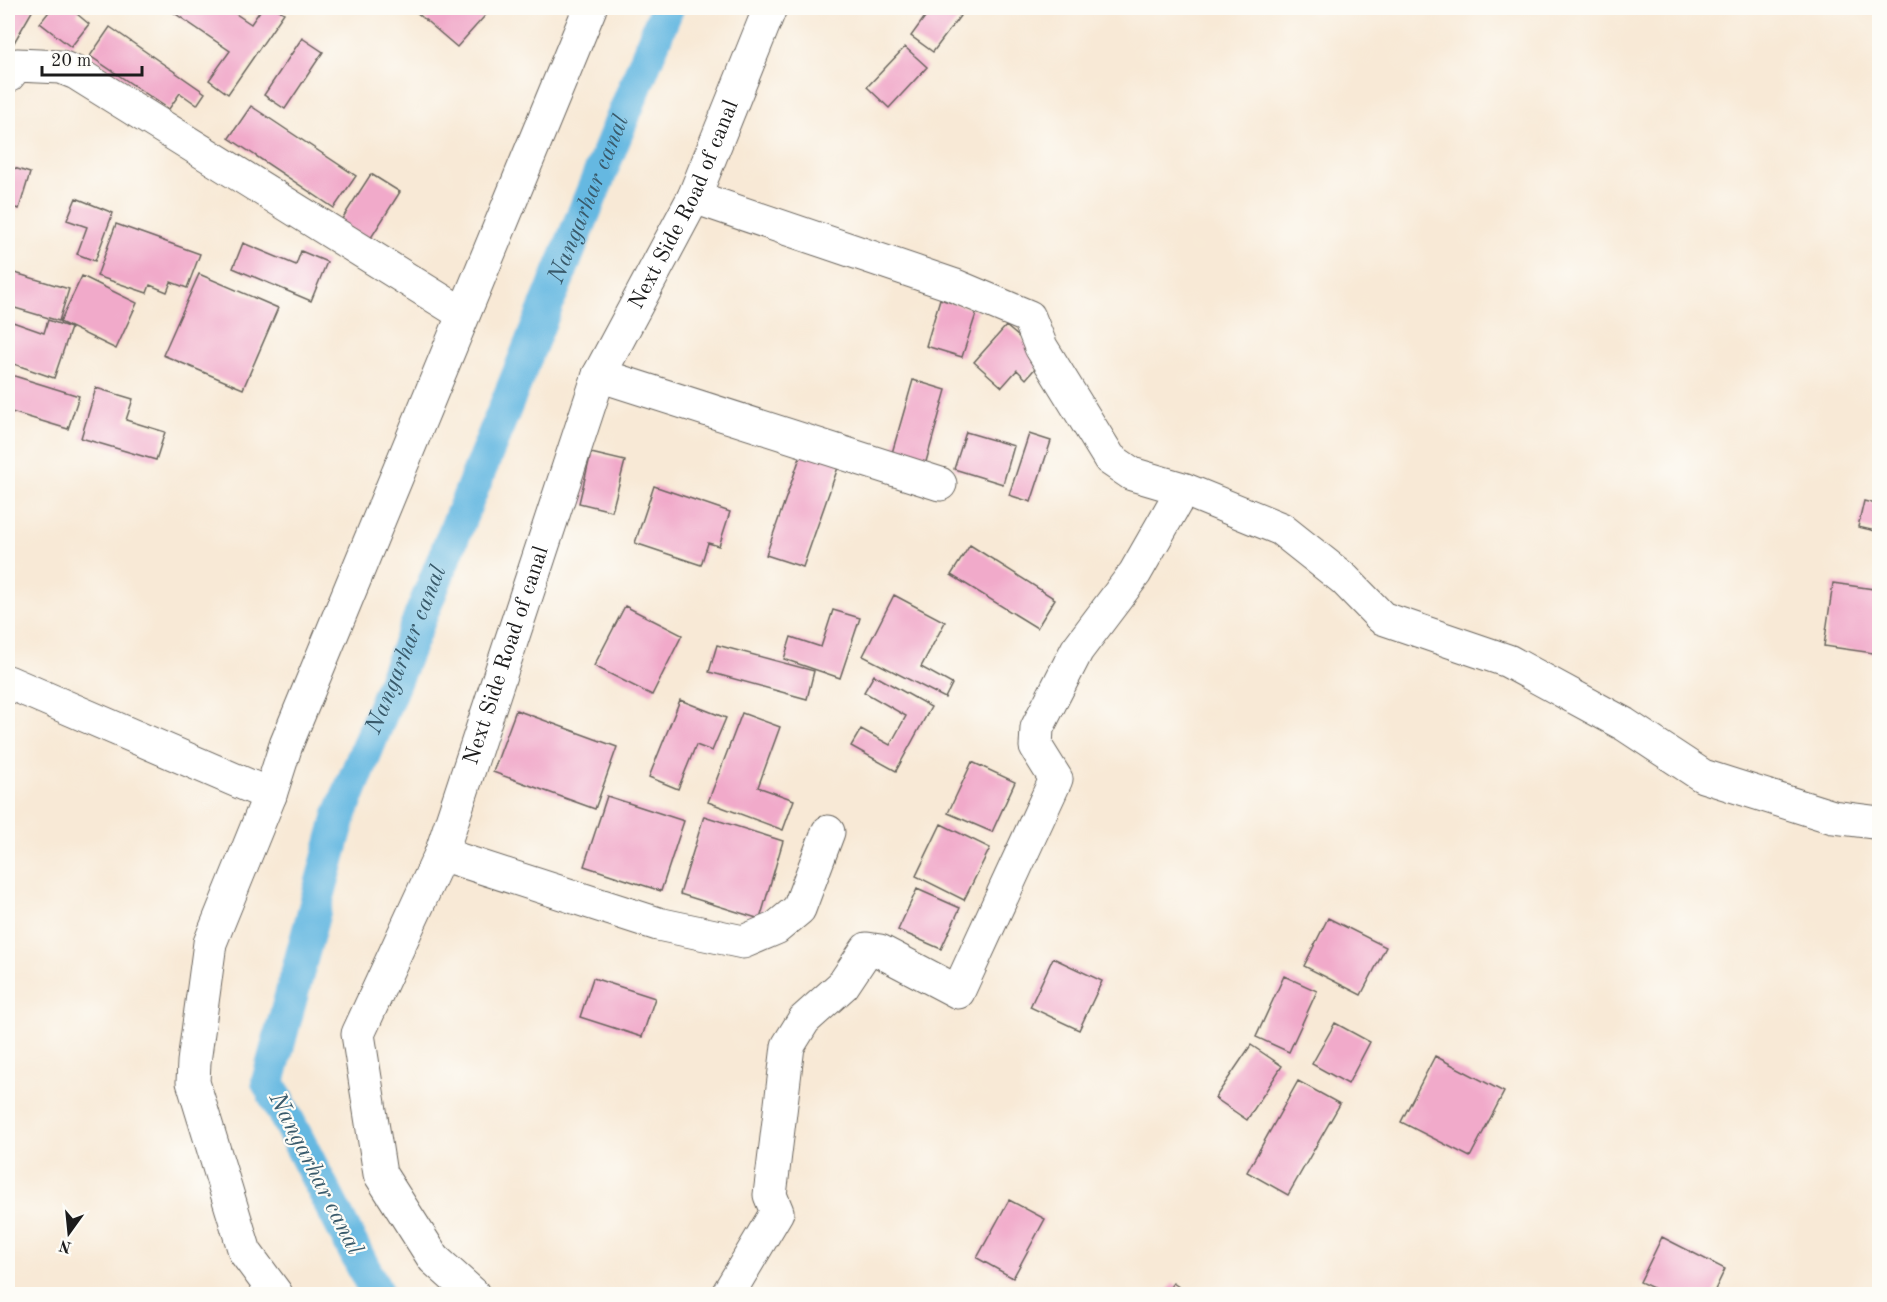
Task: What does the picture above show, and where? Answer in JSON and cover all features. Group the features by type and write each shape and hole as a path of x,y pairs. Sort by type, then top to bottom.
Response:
{"street":[{"path":"276,1294 245,1252 193,1082 210,943 270,795 286,746 590,8"},
{"name":"Next Side Road of canal","path":"473,1294 434,1259 380,1174 358,1034 441,854 599,375 694,196 770,8"},
{"path":"8,76 17,65 61,67 76,73 463,314"},
{"path":"694,196 953,285 1029,317 1041,347 1110,459 1132,474 1183,489 1281,529 1344,579 1382,618 1508,661 1624,724 1703,776 1833,817 1880,824"},
{"path":"599,375 940,484"},
{"path":"728,1294 777,1212 770,1195 788,1047 804,1020 843,985 867,949 880,951 958,992 1056,779 1036,747 1037,728 1077,650 1135,573 1183,489"},
{"path":"8,682 270,795"},
{"path":"441,854 658,924 743,942 776,928 799,909 828,832"}],"building":[{"path":"8,8 34,8 8,53"},
{"path":"52,8 82,8 77,14 89,24 71,47 40,23"},
{"path":"167,8 227,8 251,24 262,8 276,8 284,13 228,94 209,80 230,51"},
{"path":"418,8 492,8 457,47 415,11"},
{"path":"928,8 966,8 933,52 911,36 930,10"},
{"path":"110,27 205,93 197,105 180,93 169,109 90,56"},
{"path":"302,38 323,52 285,109 264,95"},
{"path":"905,47 927,67 889,108 867,87"},
{"path":"251,106 356,176 334,208 229,138"},
{"path":"8,166 30,173 19,209 8,206"},
{"path":"371,174 400,192 369,241 340,222"},
{"path":"76,198 113,213 95,261 77,254 87,227 67,220"},
{"path":"116,224 200,254 187,288 171,282 167,292 150,285 147,293 97,276"},
{"path":"243,243 296,265 301,251 327,262 311,301 233,268"},
{"path":"15,273 69,289 59,321 8,306"},
{"path":"199,274 278,308 243,389 163,355"},
{"path":"82,276 137,303 116,349 60,322"},
{"path":"940,299 977,311 962,357 926,346"},
{"path":"48,320 71,328 54,378 8,362 10,321 44,333"},
{"path":"1006,326 1044,358 1026,379 1017,370 1002,387 974,362"},
{"path":"8,374 79,396 68,429 8,411"},
{"path":"913,380 946,390 924,469 890,460"},
{"path":"96,388 133,399 126,420 165,432 156,460 81,438"},
{"path":"966,432 1014,446 1003,484 954,469"},
{"path":"1029,434 1051,441 1031,502 1009,495"},
{"path":"804,446 841,459 803,567 766,555"},
{"path":"591,453 625,461 612,511 579,503"},
{"path":"654,486 730,512 719,546 708,543 701,565 635,543"},
{"path":"1864,501 1880,505 1880,532 1858,527"},
{"path":"970,545 1055,599 1037,628 951,575"},
{"path":"1833,583 1880,590 1880,654 1824,646"},
{"path":"894,595 945,622 921,667 952,684 945,698 863,656"},
{"path":"625,606 682,635 652,695 594,666"},
{"path":"833,610 860,618 840,678 784,659 791,637 821,647"},
{"path":"717,645 814,671 807,699 709,672"},
{"path":"874,675 931,707 896,771 851,746 861,729 890,745 906,716 864,692"},
{"path":"680,700 726,718 712,751 696,745 678,789 649,777"},
{"path":"516,710 617,747 595,809 493,772"},
{"path":"742,713 780,727 758,787 794,800 783,830 708,802"},
{"path":"972,762 1015,782 992,832 948,813"},
{"path":"607,796 684,821 661,891 584,866"},
{"path":"704,816 783,841 760,919 680,894"},
{"path":"941,824 990,848 964,900 916,876"},
{"path":"917,889 960,908 941,949 898,930"},
{"path":"1328,918 1386,947 1361,995 1304,966"},
{"path":"1053,958 1102,981 1079,1030 1030,1007"},
{"path":"1284,976 1317,991 1289,1052 1256,1037"},
{"path":"593,978 655,998 642,1037 580,1017"},
{"path":"1335,1023 1370,1042 1348,1084 1312,1064"},
{"path":"1251,1045 1282,1066 1247,1120 1215,1098"},
{"path":"1435,1056 1504,1092 1470,1157 1401,1122"},
{"path":"1298,1081 1340,1104 1288,1195 1247,1172"},
{"path":"1009,1200 1045,1219 1013,1278 977,1258"},
{"path":"1662,1237 1725,1269 1713,1294 1666,1294 1640,1282"},
{"path":"1173,1283 1189,1294 1165,1294"}],"waterway":[{"name":"Nangarhar canal","path":"377,1294 268,1082 340,815 667,8"}]}
